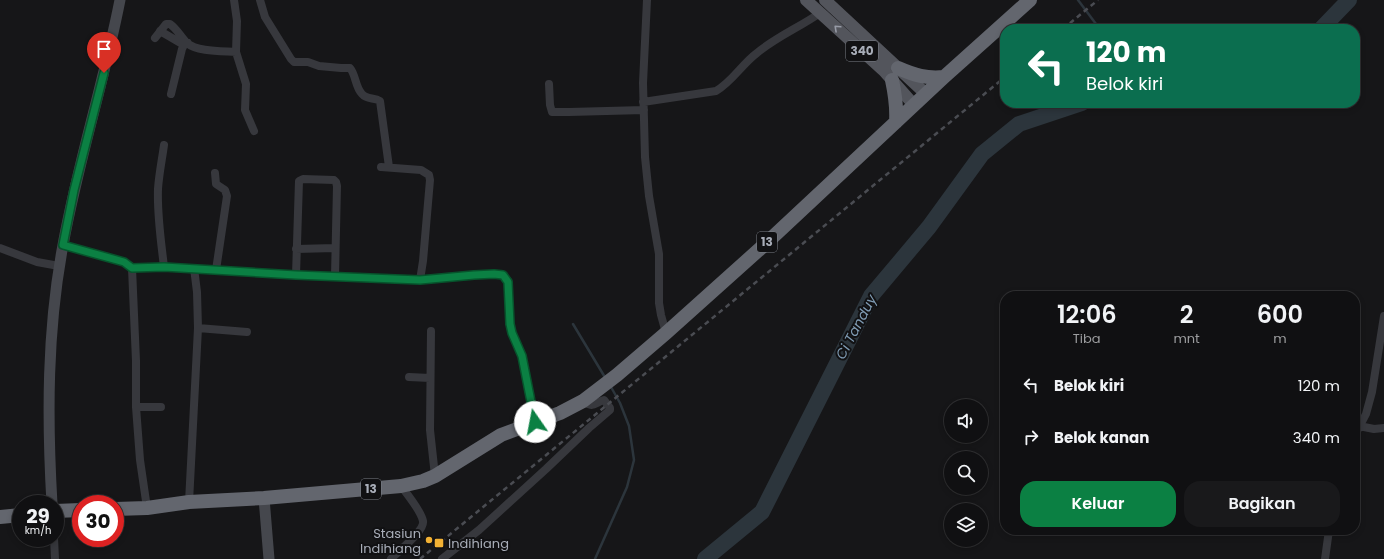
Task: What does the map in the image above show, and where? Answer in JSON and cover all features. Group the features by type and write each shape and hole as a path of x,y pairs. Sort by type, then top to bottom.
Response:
{"highway":[{"name":"13","path":"1003,24 1030,0"},
{"name":"13","path":"124,509 147,508 189,502 264,498 401,486 423,481 434,476 501,435 560,412 583,401 617,375 666,333 762,247 944,77 1000,27"},
{"path":"896,122 897,111 895,74 934,79 944,77"},
{"path":"0,517 12,516"}],"main road":[{"name":"340","path":"806,0 895,74 926,94"},
{"name":"340","path":"825,0 895,74 914,105"}],"street":[{"path":"52,495 49,425 51,327 59,266 74,190 114,33 120,0"},
{"path":"234,0 237,21 236,52 246,84 245,110 254,131"},
{"path":"260,0 265,17 290,59 294,62 308,62 319,66 350,68 353,71 362,95 366,98 377,99 380,101 385,167 421,170 429,175 430,180 420,280"},
{"path":"647,0 643,83 645,157 649,196 658,254 659,302 666,333"},
{"path":"549,84 550,105 552,112 643,106 716,91 723,87 740,68 757,53 820,13"},
{"path":"155,38 160,31 186,44 202,49 236,52"},
{"path":"171,94 178,61 186,44"},
{"path":"164,145 158,190 164,267"},
{"path":"215,173 216,184 225,190 227,196 216,270"},
{"path":"296,275 298,184 303,179 334,180 336,182 335,276"},
{"path":"63,245 124,262 132,268 194,268 296,275 420,280 494,274 503,275 506,277 510,290 510,324 512,333 522,356 535,422"},
{"path":"0,248 37,262 59,266"},
{"path":"296,249 335,248"},
{"path":"132,268 136,361 136,407 140,460 147,508"},
{"path":"189,502 198,328 197,292 194,268"},
{"path":"1360,424 1366,414 1372,392 1384,316"},
{"path":"198,328 247,332"},
{"path":"431,332 430,430 434,476"},
{"path":"409,377 430,378"},
{"path":"442,559 479,530 610,410 604,400 592,405 589,405 583,401"},
{"path":"136,407 161,407"},
{"path":"1360,426 1374,429 1384,428"},
{"path":"391,559 417,534 424,523 418,510 401,486"},
{"path":"264,498 269,559"},
{"path":"1325,559 1327,535"},
{"path":"54,547 55,559"}],"waterway":[{"path":"1078,0 1096,24"},
{"name":"Ci Tanduy","path":"1326,24 1349,0"},
{"name":"Ci Tanduy","path":"705,559 762,512 871,296 929,227 982,154 1019,124 1067,108"},
{"path":"573,324 606,379"},
{"path":"595,559 627,487 634,460 629,426 620,403 611,387"}],"railway":[{"path":"1069,24 1098,0"},
{"path":"420,559 1000,81"}],"place":[{"name":"Stasiun Indihiang","path":"429,540"},
{"name":"Indihiang","path":"439,543"}],"route":[{"path":"104,73 74,190 63,245 124,262 132,268 164,267 296,275 420,280 474,275 503,275 506,277 510,290 510,324 512,333 522,356 526,386 535,422"}]}
